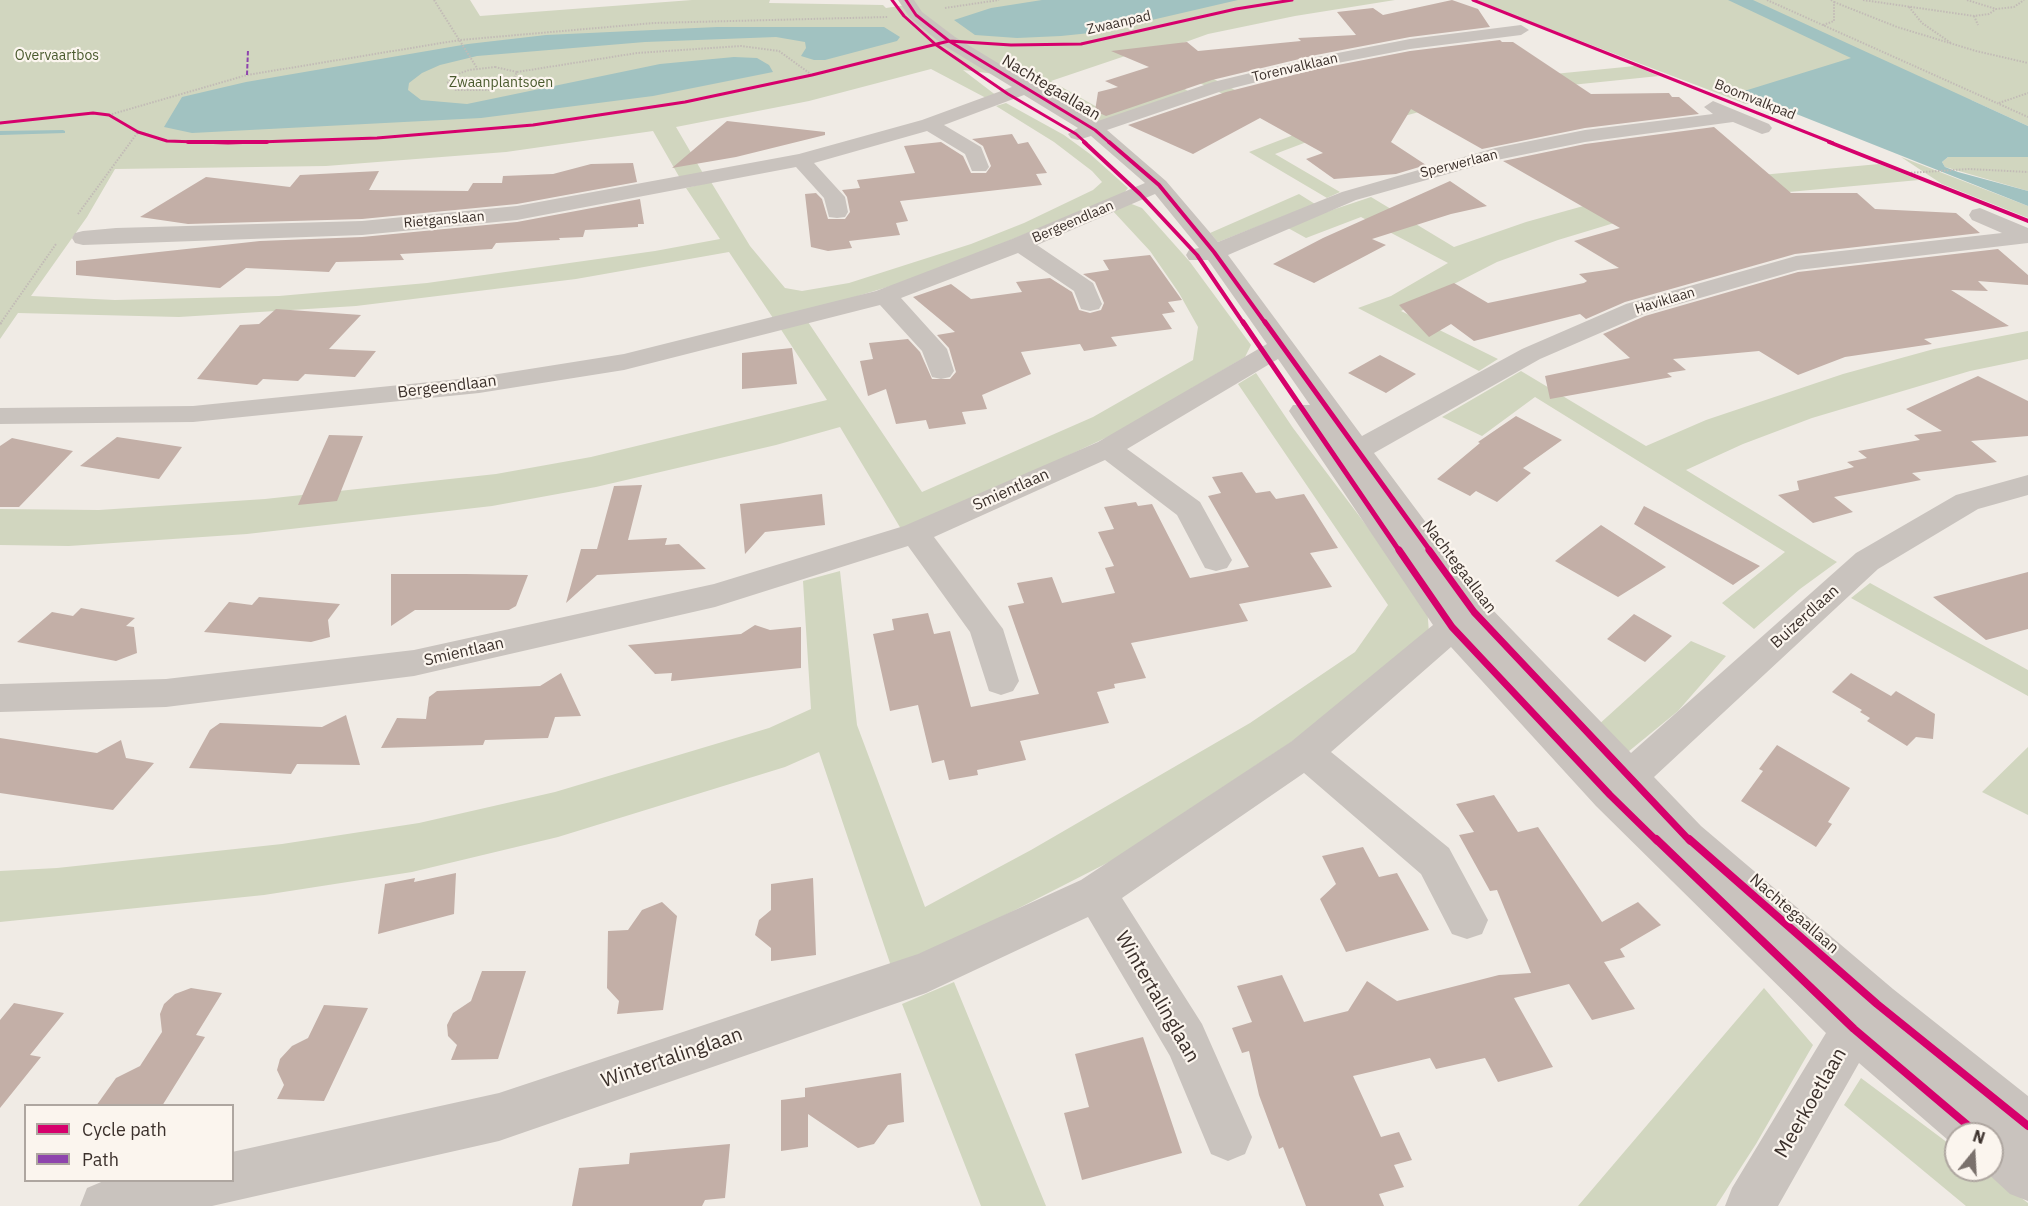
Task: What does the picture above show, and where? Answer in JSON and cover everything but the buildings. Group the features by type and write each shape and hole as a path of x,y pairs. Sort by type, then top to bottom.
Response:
{"street":[{"name":"Nachtegaallaan","path":"904,8 935,44 1085,132 1149,190 1205,253 1463,620 1619,786 1866,1017 1967,1122"},
{"name":"Torenvalklaan","path":"1498,20 1545,39"},
{"name":"Torenvalklaan","path":"1085,132 1219,87 1317,62 1410,44 1521,30"},
{"name":"Rietganslaan","path":"83,238 116,235 362,228 517,213 801,160 929,124 1016,91"},
{"name":"Sperwerlaan","path":"1703,103 1762,128"},
{"name":"Sperwerlaan","path":"1205,253 1401,178 1474,159 1585,136 1732,117"},
{"path":"929,124 974,151 979,167"},
{"path":"801,160 834,197 837,212"},
{"name":"Bergeendlaan","path":"0,416 193,414 480,384 624,362 885,296 1020,244 1149,190"},
{"name":"Haviklaan","path":"1980,215 2026,236"},
{"path":"69,257 97,217"},
{"name":"Haviklaan","path":"1347,456 1531,354 1635,309 1796,263 2026,236"},
{"name":"Bergeendlaan","path":"1020,244 1085,288 1090,304"},
{"path":"885,296 934,349 942,371"},
{"name":"Smientlaan","path":"0,698 166,693 414,663 715,595 915,533 1108,448 1274,352"},
{"path":"1108,448 1189,509 1216,560"},
{"name":"Buizerdlaan","path":"1619,786 1867,561 1967,502 2028,485"},
{"path":"915,533 986,629 1001,681"},
{"name":"Wintertalinglaan","path":"234,1177 499,1117 926,972 1096,893 1305,752 1463,620"},
{"path":"1305,752 1435,861 1467,920"},
{"name":"Wintertalinglaan","path":"1096,893 1186,1040 1228,1137"},
{"name":"Nachtegaallaan","path":"1866,1017 2028,1126"},
{"name":"Meerkoetlaan","path":"1750,1206 1866,1017"},
{"path":"2004,1155 2028,1176"},
{"path":"105,1206 208,1182"}],"path":[{"path":"434,0 477,68"},
{"path":"101,114 112,117 248,75 460,40 654,23 904,8 930,11 999,0"},
{"path":"1767,0 2028,117"},
{"path":"1863,0 1974,16 1989,14 1996,9"},
{"path":"1967,0 1996,9 2014,7 2024,0"},
{"path":"1822,25 1834,21 1833,1 1897,27 2028,63"},
{"path":"1909,7 1923,23 1951,43"},
{"path":"1974,16 1978,25"},
{"path":"517,72 513,80 488,90 456,90 447,83 458,74 477,68 495,67 517,72 637,53 741,46 779,51 812,75"},
{"path":"800,78 820,73"},
{"path":"1998,104 2028,93"},
{"path":"130,128 148,135"},
{"path":"1898,169 1930,182"},
{"path":"1908,173 1969,169 2028,172"}],"green space":[{"path":"0,0 470,0 480,16 692,0 770,0 769,3 883,5 886,8 913,4 911,0 1395,0 1295,16 1208,34 1155,53 1220,82 1206,86 1134,53 1051,81 1104,111 1178,85 1188,91 1093,125 1011,76 963,70 997,96 988,99 931,69 809,101 676,127 704,175 681,180 653,131 506,152 326,166 115,169 87,217 31,296 115,300 279,296 427,283 655,251 720,239 686,188 711,182 750,246 785,288 802,291 849,283 971,244 1024,223 1093,190 1102,182 1092,171 1054,142 996,106 1006,103 1064,135 1090,154 1128,188 1124,193 924,276 818,308 773,318 729,252 576,279 356,306 179,317 18,313 0,339"},
{"path":"1473,0 2028,0 2028,126 1971,100 1955,104 1746,104"},
{"path":"1635,66 1659,76 1571,85 1445,105 1304,143 1275,154 1340,192 1327,198 1249,152 1291,136 1295,131 1217,91 1229,87 1304,124 1554,74"},
{"path":"1901,157 2028,206 2028,218 1942,184"},
{"path":"1948,157 2028,157 2028,191 1945,167 1942,162"},
{"path":"1879,164 1919,180 1756,195 1634,217 1558,240 1497,262 1401,311 1498,359 1479,371 1358,308 1391,296 1448,263 1361,217 1306,238 1288,228 1314,216 1371,197 1454,247 1526,222 1605,200 1729,178"},
{"path":"1299,194 1315,204 1218,242 1210,233"},
{"path":"1129,203 1142,208 1190,262 1251,345 1245,357 1116,433 1001,487 901,529 840,427 776,445 596,487 492,506 247,534 69,546 0,545 0,509 99,510 265,499 496,474 591,457 827,400 780,328 808,322 922,492 1093,417 1193,360 1198,327 1179,293 1150,251 1112,210"},
{"path":"2028,331 2028,359 1970,371 1812,418 1743,444 1686,470 1837,562 1800,589 1754,629 1722,603 1785,552 1535,397 1482,436 1442,417 1521,371 1646,446 1706,420 1843,374 1934,349"},
{"path":"1256,373 1293,428 1427,606 1429,633 1314,727 1115,859 976,930 891,966 819,752 785,767 558,837 412,872 264,895 0,922 0,871 57,868 282,844 419,823 555,792 769,728 811,709 803,581 840,571 857,725 925,907 1031,850 1250,723 1355,652 1388,605 1238,384"},
{"path":"1870,583 2028,670 2028,696 1851,598"},
{"path":"1691,641 1726,656 1678,711 1623,756 1597,726"},
{"path":"2028,747 2028,815 1982,792"},
{"path":"954,982 1046,1206 981,1206 902,1004"},
{"path":"1764,988 1813,1045 1756,1144 1716,1206 1578,1206"},
{"path":"1861,1078 1944,1140 1944,1182 2000,1182 2028,1203 2028,1206 1966,1206 1844,1105"}],"water":[{"path":"1042,0 1238,0 1100,32 1061,36 1017,38 975,35 954,20 991,8"},
{"path":"1728,0 1753,0 2028,126 2028,157 1948,157 1942,162 1945,167 1958,172 2028,191 2028,206 1741,92 1851,58"},
{"path":"717,27 884,27 900,37 897,41 825,60 814,60 801,56 806,48 805,42 776,37 645,42 477,56 440,65 422,73 409,83 408,90 421,100 467,104 660,64 734,57 757,58 769,65 773,72 653,96 481,118 192,133 164,127 182,97 246,82 468,44 546,35"}],"waterway":[{"path":"0,133 63,132"}],"marked path":[{"path":"247,75 248,50"}],"cycle path":[{"path":"892,0 904,16 935,44 1008,94 1076,134 1140,194 1197,255 1452,627 1610,795 1780,960 1854,1029 1964,1122"},
{"path":"906,0 916,15 949,41 1095,130 1159,185 1214,252 1474,612 1687,838 1877,1004 2028,1126"},
{"name":"Zwaanpad","path":"0,123 93,113 109,115 138,132 167,141 228,143 377,138 533,125 685,102 812,75 949,41 1011,45 1081,44 1236,9 1292,0"},
{"name":"Boomvalkpad","path":"1473,0 2028,221"}],"park label":[{"name":"Overvaartbos","path":"57,56"},
{"name":"Zwaanplantsoen","path":"501,83"}]}
